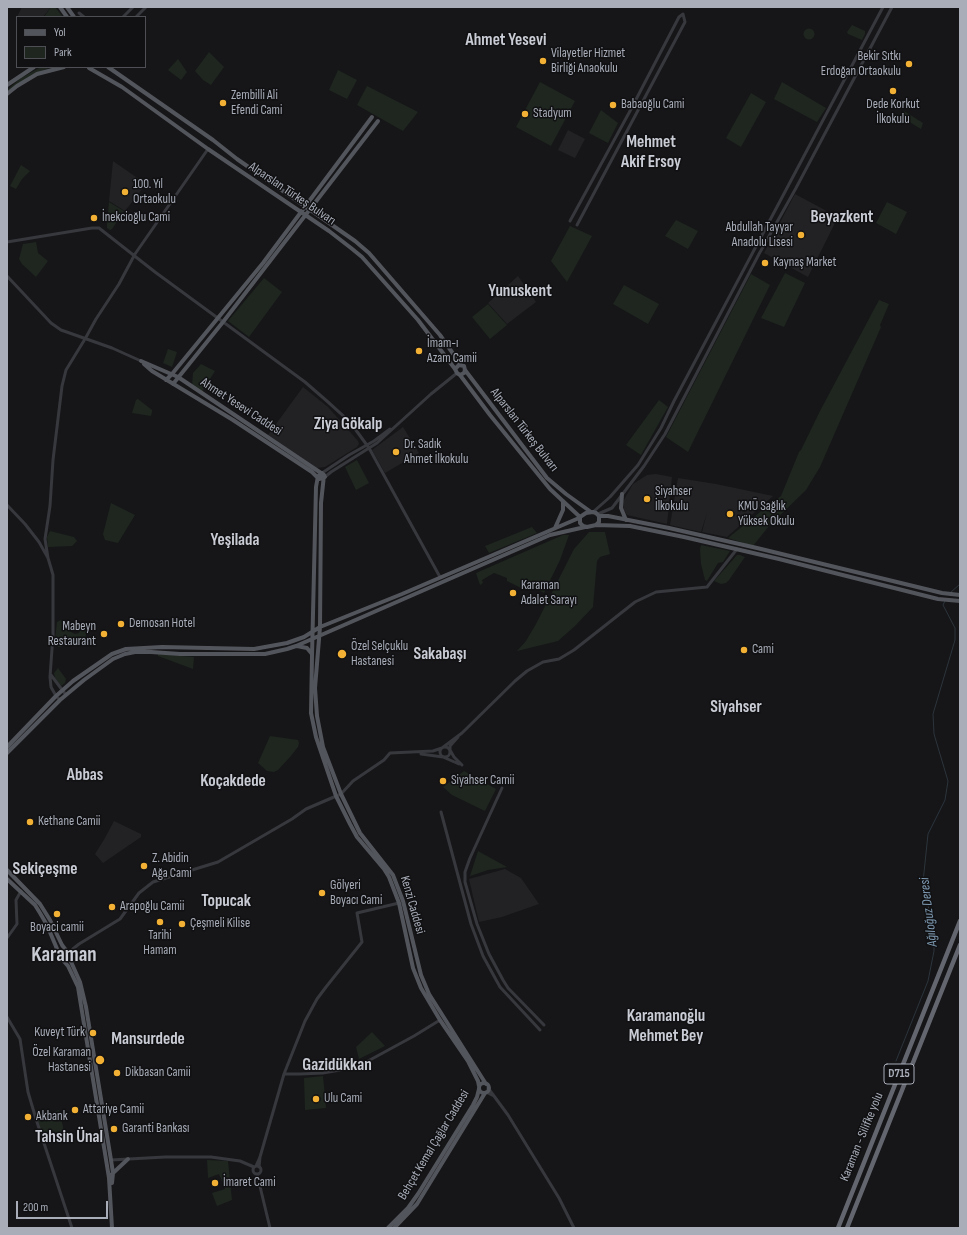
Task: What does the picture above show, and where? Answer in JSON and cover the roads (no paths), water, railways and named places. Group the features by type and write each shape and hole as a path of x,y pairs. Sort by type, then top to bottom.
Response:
{"highway":[{"name":"Karaman - Silifke yolu","path":"838,1228 960,921"},
{"name":"Karaman - Silifke yolu","path":"847,1228 960,945"}],"main road":[{"path":"60,7 66,16"},
{"path":"67,7 73,16"},
{"path":"7,85 32,68"},
{"path":"7,94 37,74 60,68"},
{"name":"Alparslan Türkeş Bulvarı","path":"92,68 122,87 300,213 335,235 362,258 418,320 490,415 545,484 580,518"},
{"name":"Alparslan Türkeş Bulvarı","path":"110,68 309,210 355,241 369,253 440,335 547,478 566,494 592,512"},
{"path":"166,380 263,263 372,117"},
{"path":"173,384 223,322 378,121"},
{"name":"Ahmet Yesevi Caddesi","path":"141,361 178,377 322,472 325,477"},
{"name":"Ahmet Yesevi Caddesi","path":"141,361 152,371 233,420 312,472 318,478"},
{"path":"461,365 458,366 457,372 464,373 465,370"},
{"path":"313,638 316,487 318,474 322,472"},
{"path":"318,478 321,480 325,477"},
{"path":"318,636 320,627 319,574 322,488 325,477"},
{"path":"622,494 621,508 626,520"},
{"path":"555,528 563,510 563,501"},
{"path":"7,748 56,696 74,680 112,654 130,648 254,649 287,643 304,637 320,627 580,518 586,513 592,512 598,515 669,528 757,548 942,593 960,595"},
{"path":"596,525 599,520 598,515"},
{"path":"580,518 580,523 585,526"},
{"path":"7,752 60,700 113,659 130,653 151,652 180,654 265,654 296,646 550,535 585,526 630,526 736,549 938,598 958,601"},
{"name":"Kenzi Caddesi","path":"318,636 315,688 317,716 323,747 339,795 360,833 394,875 403,901 421,975 429,994 487,1086"},
{"name":"Kenzi Caddesi","path":"313,638 311,713 316,737 357,837 389,877 399,903 413,968 421,988 440,1020 468,1061 478,1081 479,1087"},
{"path":"296,646 306,648 312,654"},
{"path":"7,870 40,904 68,954 80,982 86,1007 109,1160 112,1228"},
{"path":"7,879 35,905 58,948 61,957 74,976 78,988 109,1160 113,1173 110,1191"},
{"path":"61,957 63,952 68,954"},
{"path":"485,1093 480,1092 479,1087 482,1084 487,1086"},
{"name":"Behçet Kemal Çağlar Caddesi","path":"394,1228 417,1204 485,1093 487,1086"},
{"name":"Behçet Kemal Çağlar Caddesi","path":"388,1228 408,1208 418,1194 477,1097 479,1087"},
{"path":"109,1178 128,1159"}],"street":[{"path":"124,16 134,7"},
{"path":"137,16 146,7"},
{"path":"592,512 610,497 638,465 661,428 674,400 883,7"},
{"path":"598,515 612,508 644,466 665,434 756,260 892,7"},
{"path":"79,13 83,16"},
{"path":"570,221 679,17 683,14 685,22 577,225"},
{"path":"60,700 51,687 53,575 45,539 50,506 53,460 62,386 66,370 86,339 96,319 120,284 134,256 208,149"},
{"path":"7,242 99,228 134,256 305,382 350,422 369,448 440,577"},
{"name":"Ahmet Yesevi Caddesi","path":"7,276 51,324 60,330 141,361"},
{"path":"325,477 377,443 457,372"},
{"path":"322,472 374,441 406,417"},
{"path":"7,505 39,542 48,558"},
{"path":"443,757 448,756 450,746 462,733 515,681 527,672 542,662 559,659 574,650 635,602 656,592 707,587 736,549"},
{"path":"51,674 54,681 66,695"},
{"path":"68,954 79,944 120,919 139,893 152,882 218,862 292,819 306,809 339,795 353,781 384,760 390,753 417,753 433,751 442,748 462,733"},
{"path":"417,753 443,757 462,765 454,757 450,750 446,747 442,748"},
{"path":"442,748 440,753 443,757"},
{"path":"502,788 470,858 465,872 465,882 477,924 489,954 503,980 508,988 544,1025"},
{"path":"441,812 469,918 483,956 497,983 506,995 540,1030"},
{"path":"7,938 17,924 16,900 21,891"},
{"path":"258,1174 253,1171 260,1157 284,1074 305,1021 317,999 362,942 357,913 399,903"},
{"path":"7,1017 20,1039 28,1092 72,1228"},
{"path":"284,1074 322,1073 357,1067 440,1020"},
{"path":"487,1086 508,1115 559,1198 574,1228"},
{"path":"485,1093 494,1096"},
{"path":"109,1160 165,1157 211,1157 240,1161 256,1167 260,1171 258,1174 270,1228"}],"waterway":[{"name":"Ağıloğuz Deresi","path":"950,593 960,584"},
{"name":"Ağıloğuz Deresi","path":"896,1061 928,981 934,951 934,933 923,882 928,834 945,800 948,781 934,734 933,714 955,640 955,628 943,605 945,601"}],"place":[{"name":"Vilayetler Hizmet Birliği Anaokulu","path":"543,61"},
{"name":"Bekir Sıtkı Erdoğan Ortaokulu","path":"909,64"},
{"name":"Dede Korkut İlkokulu","path":"893,91"},
{"name":"Zembilli Ali Efendi Cami","path":"223,103"},
{"name":"Babaoğlu Cami","path":"613,105"},
{"name":"Stadyum","path":"525,114"},
{"name":"100. Yıl Ortaokulu","path":"125,192"},
{"name":"İnekcioğlu Cami","path":"94,218"},
{"name":"Abdullah Tayyar Anadolu Lisesi","path":"801,235"},
{"name":"Kaynaş Market","path":"765,263"},
{"name":"İmam-ı Azam Camii","path":"419,351"},
{"name":"Dr. Sadık Ahmet İlkokulu","path":"396,452"},
{"name":"Siyahser İlkokulu","path":"647,499"},
{"name":"KMÜ Sağlık Yüksek Okulu","path":"730,514"},
{"name":"Karaman Adalet Sarayı","path":"513,593"},
{"name":"Demosan Hotel","path":"121,624"},
{"name":"Mabeyn Restaurant","path":"104,634"},
{"name":"Cami","path":"744,650"},
{"name":"Özel Selçuklu Hastanesi","path":"342,654"},
{"name":"Siyahser Camii","path":"443,781"},
{"name":"Kethane Camii","path":"30,822"},
{"name":"Z. Abidin Ağa Cami","path":"144,866"},
{"name":"Gölyeri Boyacı Cami","path":"322,893"},
{"name":"Arapoğlu Camii","path":"112,907"},
{"name":"Boyaci camii","path":"57,914"},
{"name":"Tarihi Hamam","path":"160,922"},
{"name":"Çeşmeli Kilise","path":"182,924"},
{"name":"Kuveyt Türk","path":"93,1033"},
{"name":"Özel Karaman Hastanesi","path":"100,1060"},
{"name":"Dikbasan Camii","path":"117,1073"},
{"name":"Ulu Cami","path":"316,1099"},
{"name":"Attariye Camii","path":"75,1110"},
{"name":"Akbank","path":"28,1117"},
{"name":"Garanti Bankası","path":"114,1129"},
{"name":"İmaret Cami","path":"215,1183"}],"district":[{"name":"Ahmet Yesevi","path":"506,41"},
{"name":"Mehmet Akif Ersoy","path":"651,153"},
{"name":"Beyazkent","path":"842,218"},
{"name":"Yunuskent","path":"520,292"},
{"name":"Ziya Gökalp","path":"348,425"},
{"name":"Yeşilada","path":"235,541"},
{"name":"Sakabaşı","path":"440,655"},
{"name":"Siyahser","path":"736,708"},
{"name":"Abbas","path":"85,776"},
{"name":"Koçakdede","path":"233,782"},
{"name":"Sekiçeşme","path":"45,870"},
{"name":"Topucak","path":"226,902"},
{"name":"Karaman","path":"64,956"},
{"name":"Karamanoğlu Mehmet Bey","path":"666,1027"},
{"name":"Mansurdede","path":"148,1040"},
{"name":"Gazidükkan","path":"337,1066"},
{"name":"Tahsin Ünal","path":"69,1138"}]}
